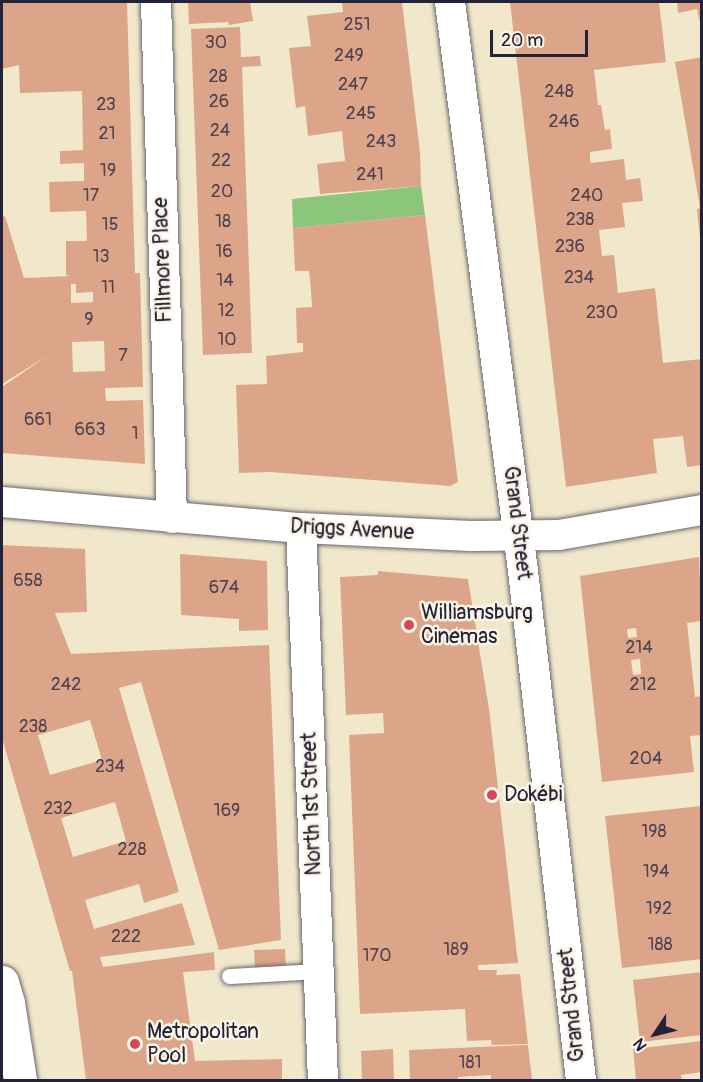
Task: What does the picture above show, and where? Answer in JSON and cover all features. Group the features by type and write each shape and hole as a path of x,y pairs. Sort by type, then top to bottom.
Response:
{"main road":[{"path":"2,982 20,1080"}],"street":[{"name":"Fillmore Place","path":"156,2 172,518"},
{"name":"Grand Street","path":"450,2 519,535 581,1080"},
{"name":"Driggs Avenue","path":"2,502 301,528 519,535 559,535 702,510"},
{"name":"North 1st Street","path":"301,528 323,1080"}],"lane":[{"path":"229,976 319,971"}],"green space":[{"path":"421,186 425,215 293,228 292,199"}],"building":[{"path":"2,2 127,2 135,273 140,273 143,387 105,388 106,401 143,400 145,464 2,453 2,387 47,356 2,384 2,217 5,216 24,278 70,276 66,275 66,241 87,241 86,211 50,212 49,182 84,181 84,163 60,164 60,151 83,150 82,91 20,93 19,65 2,69","holes":["71,284 76,284 76,293 93,292 93,302 71,303","104,341 105,371 73,372 72,342"]},
{"path":"188,2 250,2 253,21 229,25 228,22 189,24"},
{"path":"342,2 402,2 420,152 421,186 320,194 317,164 345,161 342,131 308,136 305,106 296,108 289,48 311,46 307,16 343,12"},
{"path":"510,2 659,2 666,62 594,70 598,105 601,105 605,130 610,129 612,149 590,152 590,160 591,163 624,159 626,180 640,178 643,201 622,203 625,227 599,230 602,256 614,255 618,293 655,288 663,363 702,359 702,465 687,467 683,436 653,439 657,473 566,487"},
{"path":"677,2 702,2 702,19 699,20 697,9 678,13"},
{"path":"240,27 241,57 260,56 261,66 242,67 252,353 203,355 191,29"},
{"path":"702,57 702,208 700,208 675,62"},
{"path":"702,208 702,238 700,238 697,209"},
{"path":"425,215 458,482 450,486 270,472 239,473 236,385 267,384 266,356 303,352 303,343 297,343 296,308 312,307 311,291 309,271 295,271 293,228"},
{"path":"2,545 85,549 87,612 55,613 71,654 269,645 281,940 219,950 141,682 119,688 179,892 144,903 139,884 85,900 94,929 182,903 195,945 100,957 103,967 214,952 215,970 183,972 195,1061 282,1059 282,1080 86,1080 72,971 70,971 2,738","holes":["90,720 102,760 50,775 38,735","115,802 126,841 73,857 61,818"]},
{"path":"180,554 267,561 268,630 239,631 239,619 181,615"},
{"path":"699,557 702,621 687,623 695,697 702,696 702,735 690,736 694,772 602,782 580,576","holes":["636,628 637,637 628,638 627,629","640,659 641,674 633,675 631,660"]},
{"path":"378,571 468,579 489,709 518,963 478,965 478,970 497,970 496,975 520,974 528,1044 492,1045 491,1040 467,1041 465,1009 360,1014 349,735 384,733 383,713 346,715 340,577 378,575"},
{"path":"702,806 702,959 622,968 605,816"},
{"path":"285,949 286,970 255,971 254,950"},
{"path":"702,972 702,1035 640,1042 633,980"},
{"path":"702,1041 702,1072 681,1075 682,1080 636,1080 633,1049"},
{"path":"528,1045 532,1080 491,1080 491,1075 458,1077 458,1080 410,1080 409,1050"},
{"path":"393,1049 394,1080 362,1080 361,1051"}],"place":[{"name":"Williamsburg Cinemas","path":"409,625"},
{"name":"Dokébi","path":"492,795"},
{"name":"Metropolitan Pool","path":"135,1044"}]}
